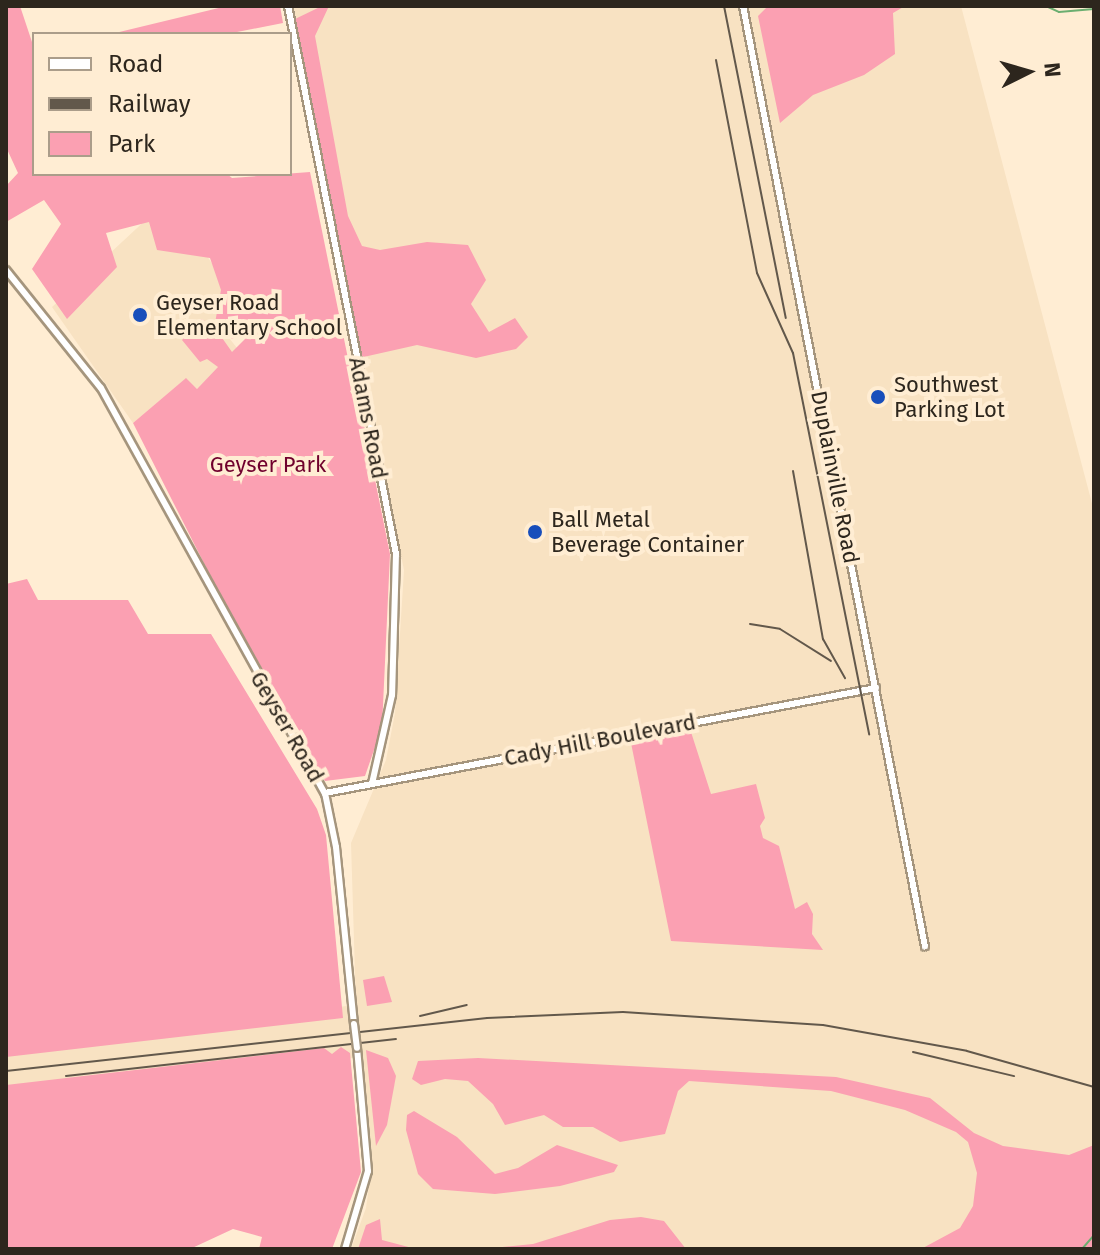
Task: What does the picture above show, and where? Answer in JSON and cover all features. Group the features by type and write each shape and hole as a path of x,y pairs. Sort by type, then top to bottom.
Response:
{"street":[{"name":"Adams Road","path":"288,6 396,554 392,695 372,784"},
{"name":"Duplainville Road","path":"743,6 925,947"},
{"name":"Geyser Road","path":"6,270 101,388 325,793 337,856 368,1171 345,1249"},
{"name":"Cady Hill Boulevard","path":"325,793 876,688"}],"shaded area":[{"path":"288,6 961,6 1094,511 1094,1166 978,1249 351,1249 366,1208 372,1165 356,1006 351,843 386,760 395,713 404,570"},
{"name":"Geyser Road Elementary School","path":"150,216 205,253 229,289 218,324 237,348 197,389 185,379 133,423 52,307"},
{"path":"347,1006 353,1058 6,1098 6,1045"}],"green space":[{"name":"Geyser Park","path":"6,6 20,6 32,42 32,176 232,178 292,176 292,173 310,172 354,388 350,391 361,410 390,554 382,727 365,776 325,781 215,585 133,423 186,378 197,389 218,367 207,359 200,362 182,340 201,319 213,325 232,352 251,333 231,339 215,323 221,290 210,258 157,250 149,222 106,233 117,267 67,319 32,269 61,224 44,200 6,222 6,186 18,173 6,147"},
{"path":"227,6 280,6 283,23 237,32 119,32"},
{"path":"322,6 329,6 315,36 348,216 362,246 380,250 427,242 468,245 486,280 471,304 489,332 515,318 528,337 516,349 476,358 417,345 359,358 295,19"},
{"path":"768,6 905,6 893,13 895,54 864,75 813,95 780,123 758,16"},
{"path":"27,579 38,600 128,600 148,634 211,634 317,809 326,835 343,1018 6,1057 6,584"},
{"path":"691,732 711,794 756,784 765,818 760,826 763,838 779,846 795,909 807,902 813,914 812,934 823,950 671,941 631,743"},
{"path":"384,976 392,1002 367,1006 363,980"},
{"path":"341,1047 350,1053 361,1172 332,1249 259,1249 262,1237 233,1229 190,1249 6,1249 6,1085 324,1048 332,1054"},
{"path":"366,1050 388,1058 396,1076 387,1125 376,1146"},
{"path":"478,1058 836,1077 930,1098 974,1133 1003,1146 1069,1155 1094,1145 1094,1249 921,1249 960,1228 973,1206 977,1173 968,1142 956,1132 905,1110 831,1091 689,1081 678,1091 665,1134 620,1142 593,1127 563,1127 544,1115 505,1125 493,1104 468,1081 445,1079 421,1085 412,1079 418,1061"},
{"path":"414,1111 457,1137 495,1174 518,1168 557,1145 618,1165 614,1172 560,1186 495,1194 433,1189 418,1174 406,1130 407,1115"},
{"path":"641,1217 664,1221 686,1249 482,1249 533,1244 610,1220"},
{"path":"380,1219 382,1240 416,1249 358,1249 366,1225"}],"waterway":[{"path":"1046,6 1059,12 1094,9"},
{"path":"1082,1249 1094,1235"}],"railway":[{"path":"724,6 786,318"},
{"path":"716,60 757,273 793,353 869,735"},
{"path":"793,471 823,639 845,678"},
{"path":"750,624 780,629 831,661"},
{"path":"420,1016 467,1005"},
{"path":"6,1071 487,1018 623,1012 823,1025 967,1051 1094,1087"},
{"path":"66,1076 396,1039"},
{"path":"913,1052 1014,1076"}],"place":[{"name":"Geyser Road Elementary School","path":"140,315"},
{"name":"Southwest Parking Lot","path":"878,397"},
{"name":"Ball Metal Beverage Container","path":"535,532"}]}
